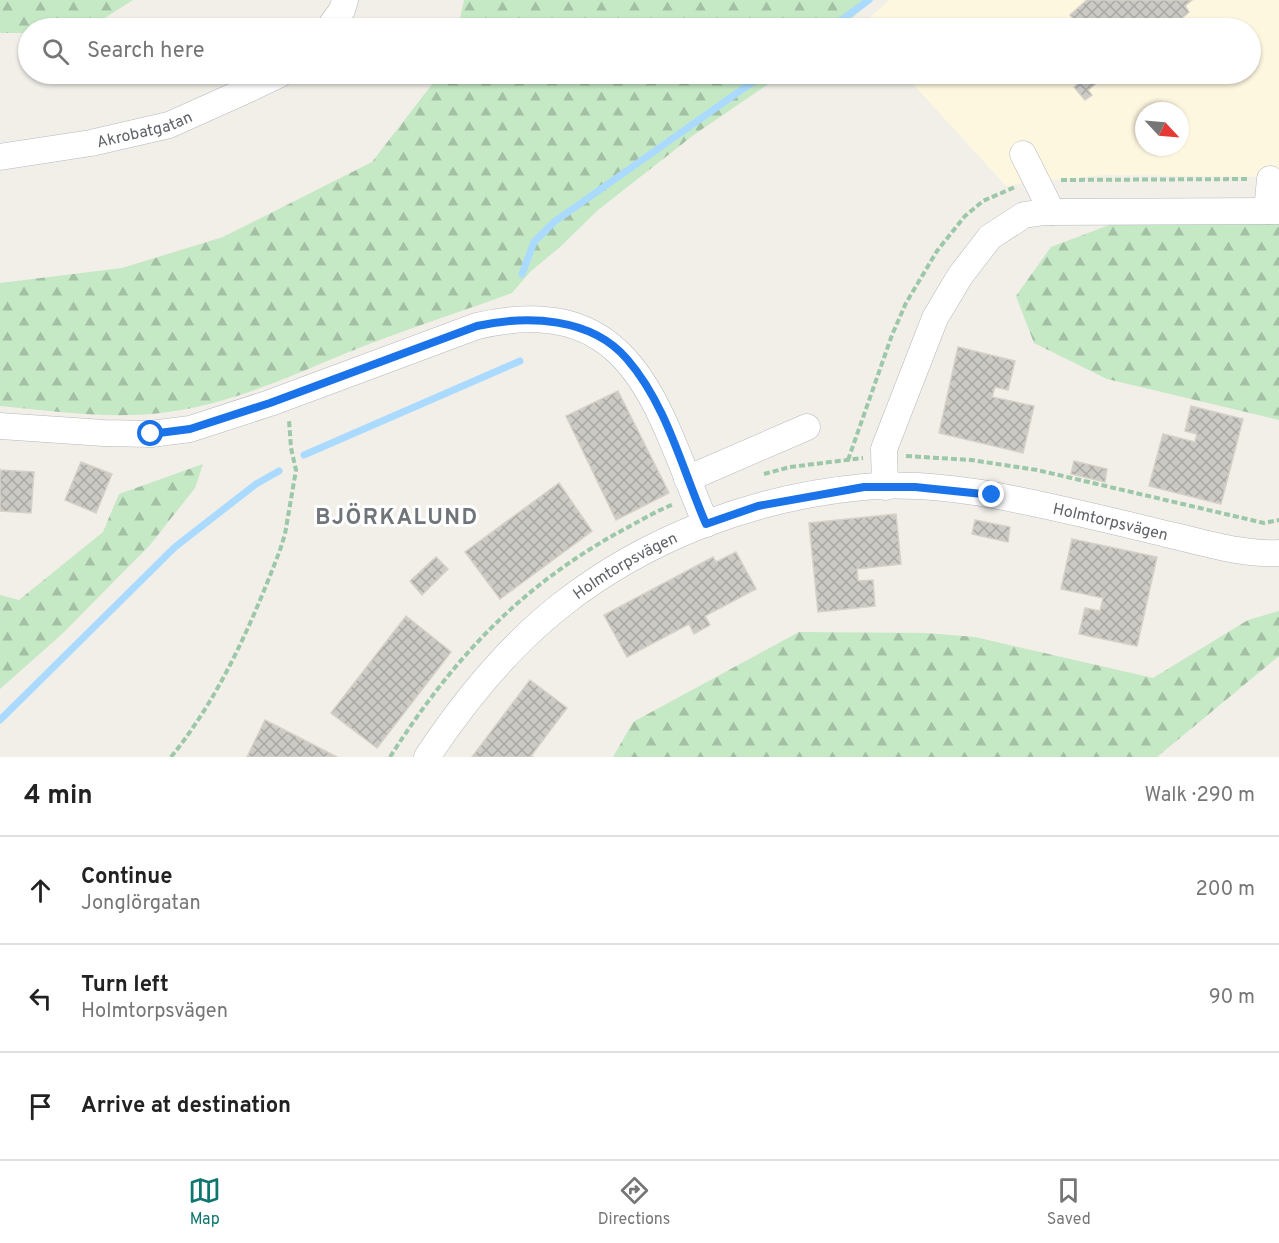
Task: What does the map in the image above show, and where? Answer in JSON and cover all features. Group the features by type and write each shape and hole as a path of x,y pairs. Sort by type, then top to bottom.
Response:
{"street":[{"path":"336,18 345,0"},
{"name":"Akrobatgatan","path":"0,157 91,143 169,124 259,84"},
{"path":"1023,154 1052,212"},
{"path":"885,487 883,457 935,318 975,254 990,237 1024,215 1052,212 1273,212 1270,179"},
{"path":"0,426 151,434 190,429 477,326 503,320 549,321 584,329 609,344 626,358 651,393 706,524"},
{"path":"691,488 807,427"},
{"name":"Holmtorpsvägen","path":"427,757 472,694 511,651 559,607 600,577 645,550 706,524 758,506 864,487 915,487 992,495 1239,551 1279,553"}],"path":[{"path":"848,460 891,335 906,303 937,251 965,216 982,201 1013,188 1037,182 1270,179"},
{"path":"171,757 196,722 228,666 280,550 296,470 291,448 289,415 284,397"},
{"path":"757,476 790,467 883,457 971,460 1037,470 1264,523 1279,520"},
{"path":"390,757 469,649 500,618 584,551 665,508 691,488"}],"shaded area":[{"path":"889,0 1279,0 1279,177 1106,175 1006,186 913,84 1261,84 1261,18 870,18"}],"green space":[{"path":"0,0 133,0 105,18 18,18 18,33 0,33"},
{"path":"464,0 873,0 852,18 460,18"},
{"path":"432,84 768,84 695,134 598,210 530,272 512,293 369,344 260,388 215,403 168,412 126,415 0,406 0,283 122,268 223,237 372,162"},
{"path":"1279,218 1279,420 1107,379 1034,343 1016,296 1051,247 1120,221"},
{"path":"203,464 195,488 150,545 62,634 0,689 0,595 19,600 103,532 119,494"},
{"path":"1279,611 1279,656 1157,757 613,757 633,722 799,632 926,633 975,637 1153,678 1248,620"}],"building":[{"path":"1087,0 1192,0 1185,6 1189,12 1182,18 1073,18 1070,15"},
{"path":"1078,84 1096,84 1088,90 1092,95 1085,100 1074,87"},
{"path":"958,347 1015,361 1008,390 995,387 992,397 1034,406 1023,453 939,433"},
{"path":"618,391 669,493 616,520 566,416"},
{"path":"1191,406 1243,419 1221,504 1149,486 1163,434 1195,442 1197,434 1185,431"},
{"path":"1074,461 1107,469 1105,482 1071,474"},
{"path":"81,462 112,474 96,513 65,500"},
{"path":"0,470 34,472 31,513 0,511"},
{"path":"559,483 592,531 500,599 465,552"},
{"path":"896,514 901,564 857,569 858,581 873,580 875,606 818,612 809,523"},
{"path":"975,520 1010,527 1008,542 972,534"},
{"path":"1072,539 1157,557 1137,646 1079,634 1085,608 1100,611 1103,598 1061,589"},
{"path":"736,552 756,589 705,616 710,625 694,634 689,624 627,657 604,615 713,557 716,562"},
{"path":"436,557 448,569 422,595 410,581"},
{"path":"406,616 451,652 377,748 331,713"},
{"path":"530,680 567,708 531,756 533,757 472,757"},
{"path":"265,720 337,757 247,757"}],"waterway":[{"path":"844,18 869,0"},
{"path":"522,274 534,242 554,222 750,84"},
{"path":"304,455 520,361"},
{"path":"0,720 175,547 256,484 279,471"}],"district":[{"name":"BJÖRKALUND","path":"397,516"}],"route":[{"path":"151,434 190,429 270,403 477,326 503,320 549,321 584,329 609,344 626,358 651,393 669,431 706,524 758,506 864,487 915,487 992,495"}]}
